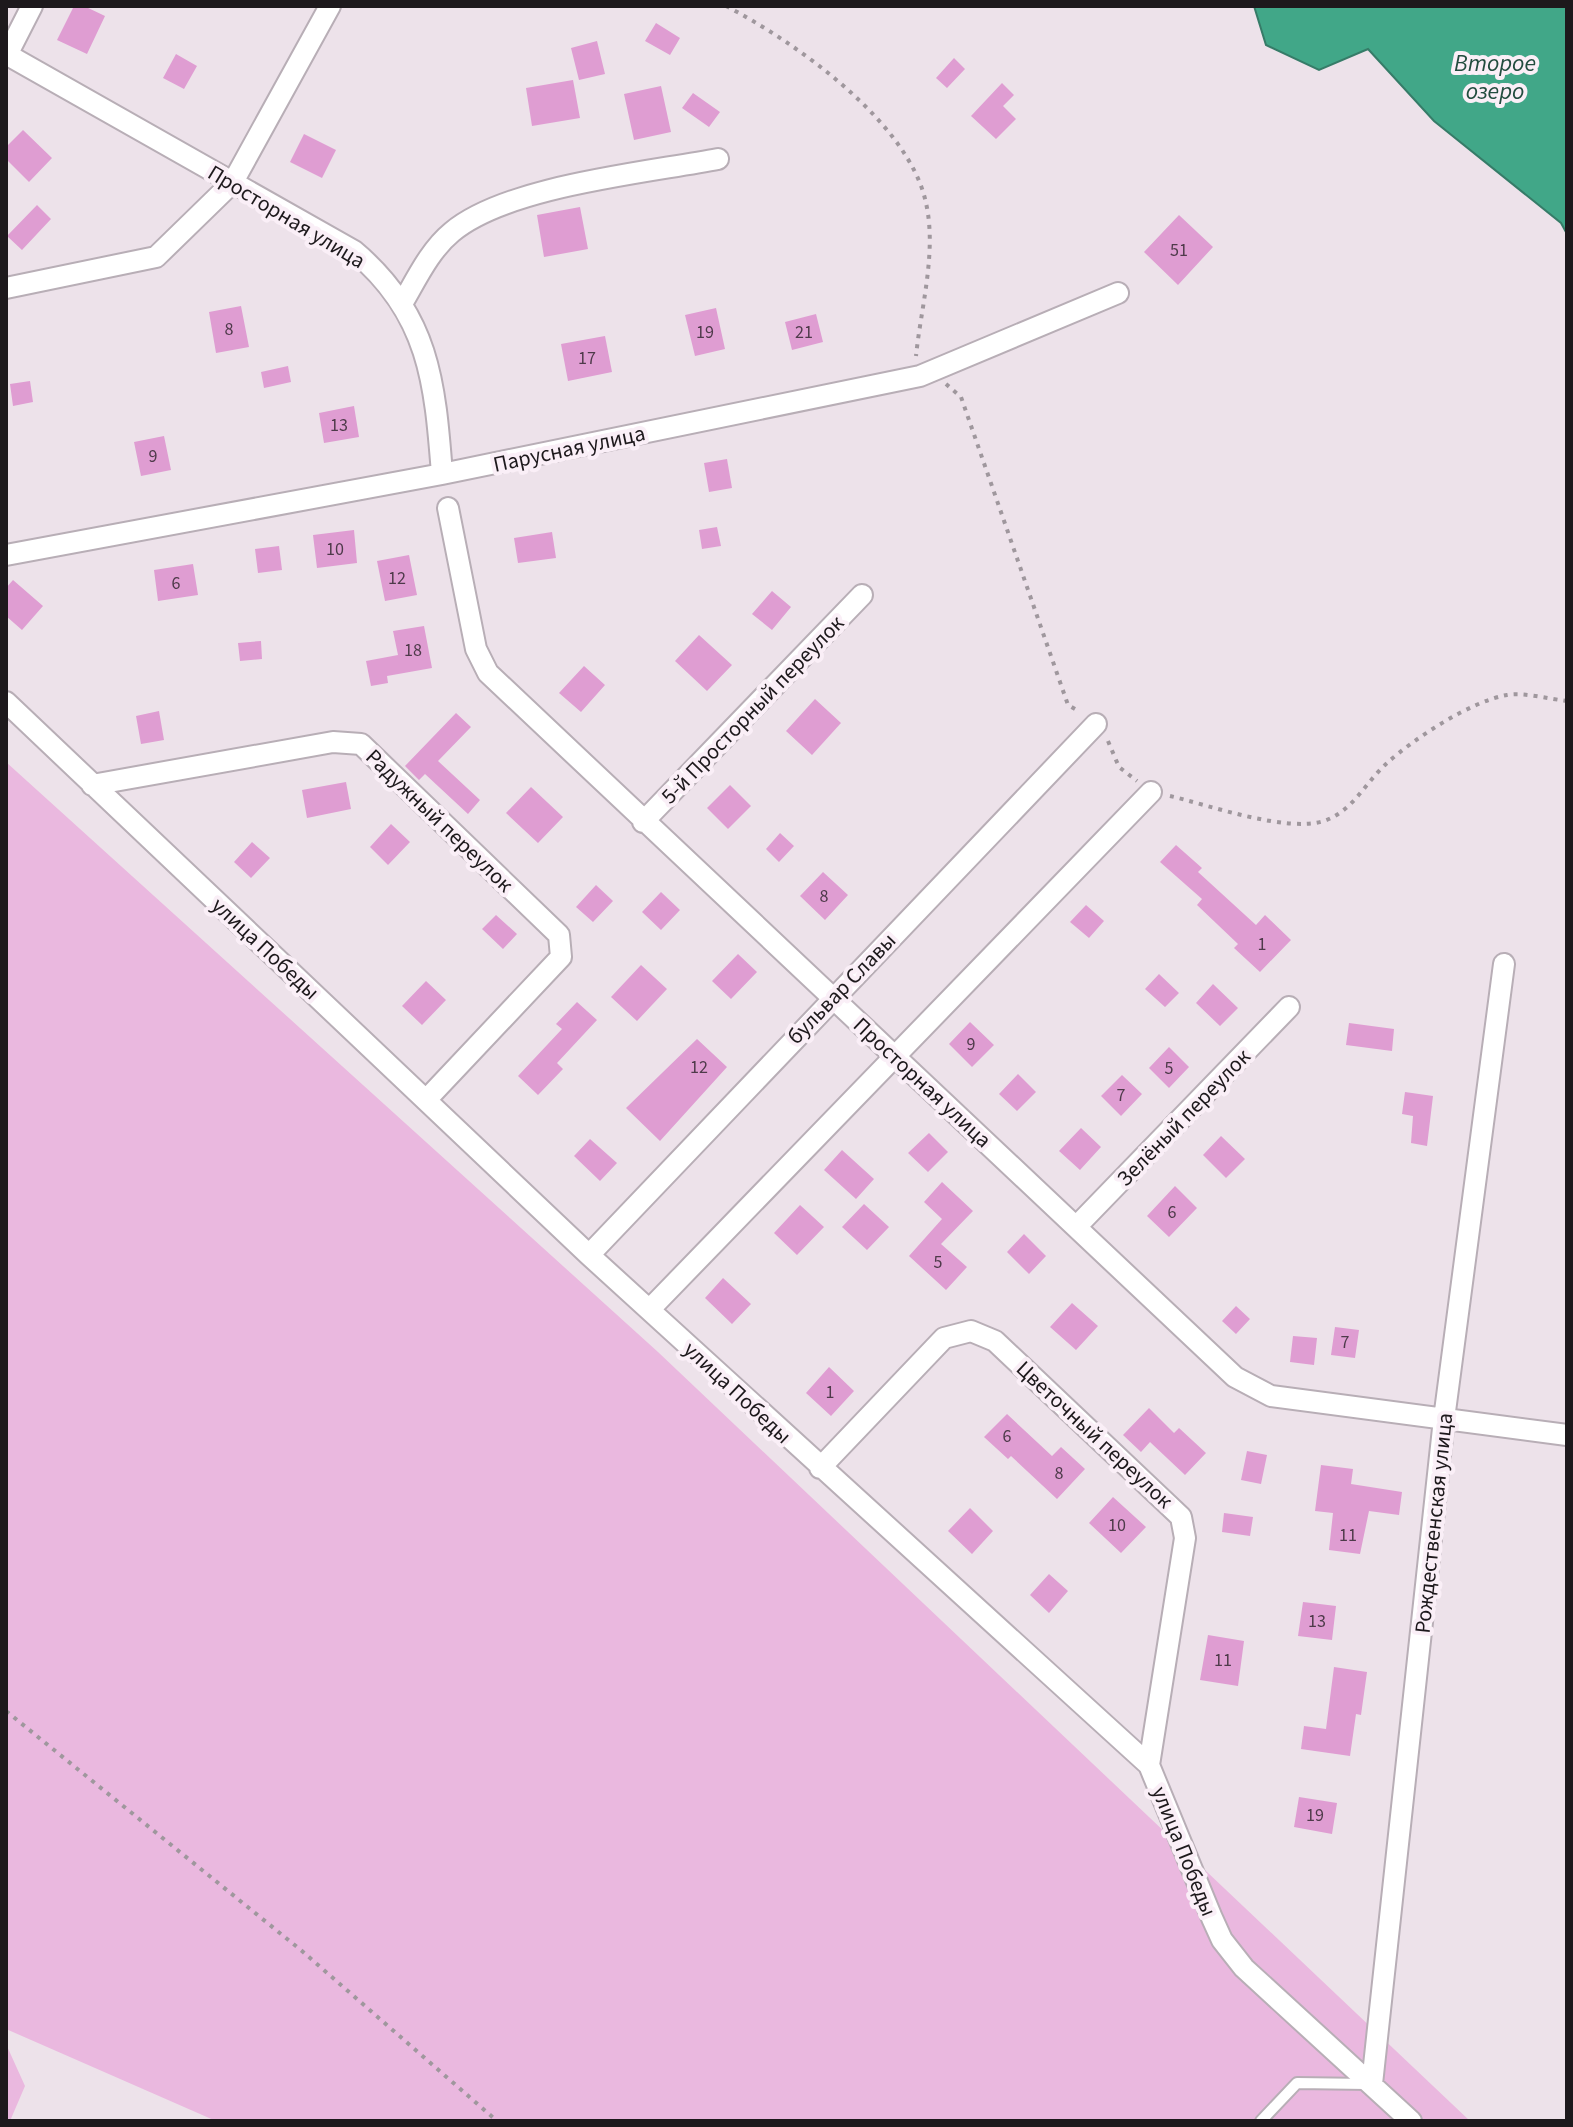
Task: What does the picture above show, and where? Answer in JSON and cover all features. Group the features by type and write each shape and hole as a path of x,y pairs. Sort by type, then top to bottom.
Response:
{"street":[{"path":"7,54 32,6"},
{"path":"6,288 156,257 233,182 330,6"},
{"name":"Просторная улица","path":"7,54 354,251 382,274 403,302 423,343 436,395 442,474"},
{"path":"403,302 425,263 451,232 490,209 515,198 718,159"},
{"name":"Парусная улица","path":"6,555 442,474 920,376 1118,293"},
{"name":"Просторная улица","path":"448,508 476,649 488,673 1235,1377 1271,1396 1567,1435"},
{"name":"5-й Просторный переулок","path":"643,822 862,595"},
{"name":"улица Победы","path":"6,702 589,1255 1149,1765 1222,1940 1244,1968 1411,2121"},
{"name":"бульвар Славы","path":"589,1255 1096,724"},
{"name":"Радужный переулок","path":"92,785 333,742 361,744 559,935 561,957 427,1099"},
{"path":"650,1309 1151,792"},
{"name":"Рождественская улица","path":"1372,2084 1444,1419 1504,964"},
{"name":"Зелёный переулок","path":"1076,1227 1289,1007"},
{"name":"Цветочный переулок","path":"820,1468 944,1338 971,1331 995,1341 1181,1517 1185,1538 1149,1765"}],"lane":[{"path":"1261,2121 1297,2083 1372,2084"}],"path":[{"path":"726,6 761,24 804,55 878,119 906,157 926,203 929,262 915,366 920,376 946,383 961,397 1068,705 1096,724 1107,737 1119,767 1151,792 1283,822 1308,824 1326,820 1346,809 1386,763 1435,729 1481,703 1508,694 1567,701"},
{"path":"6,1711 302,1951 497,2121"}],"shaded area":[{"path":"6,762 658,1352 1470,2121 216,2121 6,2029"},
{"path":"6,2044 25,2086 10,2121 6,2121"}],"water":[{"name":"Второе озеро","path":"1254,6 1567,6 1567,234 1561,223 1434,121 1368,49 1319,70 1266,45"}],"building":[{"path":"74,6 84,6 105,16 87,54 57,40"},
{"path":"656,23 680,38 670,55 645,41"},
{"path":"597,41 605,74 579,80 571,48"},
{"path":"176,54 197,66 184,89 163,78"},
{"path":"954,58 965,69 947,88 936,78"},
{"path":"573,80 580,118 532,126 526,88"},
{"path":"1002,83 1014,95 1003,106 1016,119 996,139 971,116"},
{"path":"661,86 671,132 634,140 624,94"},
{"path":"693,93 720,112 709,127 682,108"},
{"path":"23,130 52,158 29,182 6,159 6,147"},
{"path":"304,134 336,150 322,178 290,162"},
{"path":"37,205 51,219 22,250 7,236"},
{"path":"580,207 588,249 544,257 537,215"},
{"path":"1179,215 1213,247 1178,285 1144,252"},
{"path":"241,306 249,347 216,353 209,312"},
{"path":"716,308 725,349 695,356 685,315"},
{"path":"816,314 823,342 792,350 785,322"},
{"path":"605,336 612,372 568,381 561,344"},
{"path":"288,366 291,382 264,388 261,372"},
{"path":"30,381 33,402 13,406 10,384"},
{"path":"354,406 359,437 324,443 319,413"},
{"path":"164,436 171,470 141,476 134,442"},
{"path":"727,459 732,488 709,492 704,463"},
{"path":"717,527 721,546 702,549 699,530"},
{"path":"354,530 357,563 317,568 313,535"},
{"path":"552,532 556,558 518,563 514,538"},
{"path":"279,546 282,570 258,573 255,549"},
{"path":"409,555 417,595 385,601 377,561"},
{"path":"193,564 198,595 158,601 154,570"},
{"path":"13,580 43,606 22,630 6,616 6,588"},
{"path":"772,591 791,607 772,630 752,614"},
{"path":"424,626 432,668 387,676 388,683 371,686 366,661 398,655 393,631"},
{"path":"699,635 732,665 707,691 675,661"},
{"path":"261,641 262,659 240,661 238,643"},
{"path":"584,666 605,685 581,712 559,693"},
{"path":"815,699 841,723 812,755 786,731"},
{"path":"159,711 164,740 141,744 136,716"},
{"path":"456,713 471,727 438,761 480,800 468,814 425,774 419,780 405,766"},
{"path":"346,782 351,809 307,818 302,790"},
{"path":"730,785 751,806 728,829 707,808"},
{"path":"531,787 563,817 538,843 506,813"},
{"path":"391,824 410,842 388,865 370,847"},
{"path":"780,833 794,846 779,862 766,849"},
{"path":"252,842 270,858 251,878 234,862"},
{"path":"1176,845 1202,868 1198,872 1256,925 1265,915 1291,940 1260,972 1234,948 1238,944 1197,905 1202,899 1160,862"},
{"path":"823,872 848,895 825,920 800,896"},
{"path":"596,885 613,901 593,922 576,907"},
{"path":"661,892 680,910 661,930 642,912"},
{"path":"1086,905 1104,921 1089,938 1070,922"},
{"path":"496,915 517,934 503,949 482,929"},
{"path":"738,954 757,972 731,999 712,981"},
{"path":"641,965 667,989 637,1021 611,997"},
{"path":"1159,974 1179,993 1165,1007 1145,989"},
{"path":"426,981 446,1000 422,1025 402,1006"},
{"path":"1213,984 1238,1008 1220,1026 1196,1003"},
{"path":"577,1002 597,1020 557,1063 563,1069 538,1095 518,1076 562,1029 556,1024"},
{"path":"970,1022 994,1045 972,1067 949,1044"},
{"path":"1349,1023 1394,1029 1392,1051 1346,1045"},
{"path":"697,1039 727,1067 660,1141 626,1108"},
{"path":"1169,1047 1189,1067 1169,1088 1149,1068"},
{"path":"1018,1074 1036,1092 1017,1111 999,1094"},
{"path":"1122,1075 1142,1094 1121,1116 1101,1096"},
{"path":"1405,1092 1433,1096 1427,1146 1411,1143 1413,1116 1402,1114"},
{"path":"1081,1128 1101,1147 1080,1170 1059,1151"},
{"path":"929,1133 948,1152 928,1172 908,1153"},
{"path":"1221,1136 1245,1159 1226,1178 1203,1155"},
{"path":"590,1139 617,1163 600,1181 574,1156"},
{"path":"842,1150 874,1179 856,1199 824,1170"},
{"path":"942,1182 973,1211 941,1244 967,1267 946,1290 909,1256 942,1219 924,1202"},
{"path":"1175,1186 1197,1208 1169,1237 1147,1216"},
{"path":"864,1204 889,1227 867,1250 842,1227"},
{"path":"800,1205 824,1227 797,1255 774,1233"},
{"path":"1024,1234 1046,1256 1029,1274 1007,1252"},
{"path":"723,1278 751,1304 732,1324 705,1298"},
{"path":"1072,1303 1098,1326 1076,1350 1050,1327"},
{"path":"1236,1306 1250,1319 1236,1334 1222,1321"},
{"path":"1335,1327 1359,1330 1355,1358 1331,1355"},
{"path":"1293,1336 1317,1338 1314,1365 1290,1362"},
{"path":"829,1367 854,1391 831,1416 806,1393"},
{"path":"1149,1408 1174,1433 1179,1428 1206,1453 1185,1475 1150,1442 1141,1452 1123,1435"},
{"path":"1007,1414 1052,1456 1061,1447 1085,1469 1057,1499 1011,1456 1008,1459 984,1437"},
{"path":"1247,1451 1267,1455 1261,1484 1241,1480"},
{"path":"1321,1465 1353,1469 1351,1484 1402,1492 1399,1515 1369,1511 1360,1554 1329,1550 1333,1513 1315,1511"},
{"path":"1113,1497 1146,1527 1121,1553 1089,1523"},
{"path":"970,1508 993,1531 972,1554 948,1531"},
{"path":"1224,1513 1253,1517 1250,1536 1222,1532"},
{"path":"1049,1574 1068,1591 1049,1613 1030,1595"},
{"path":"1303,1602 1336,1606 1332,1640 1298,1636"},
{"path":"1208,1635 1244,1641 1238,1686 1200,1680"},
{"path":"1334,1667 1367,1672 1361,1715 1356,1714 1350,1756 1301,1749 1304,1726 1326,1729"},
{"path":"1299,1797 1337,1803 1332,1834 1294,1827"}]}
